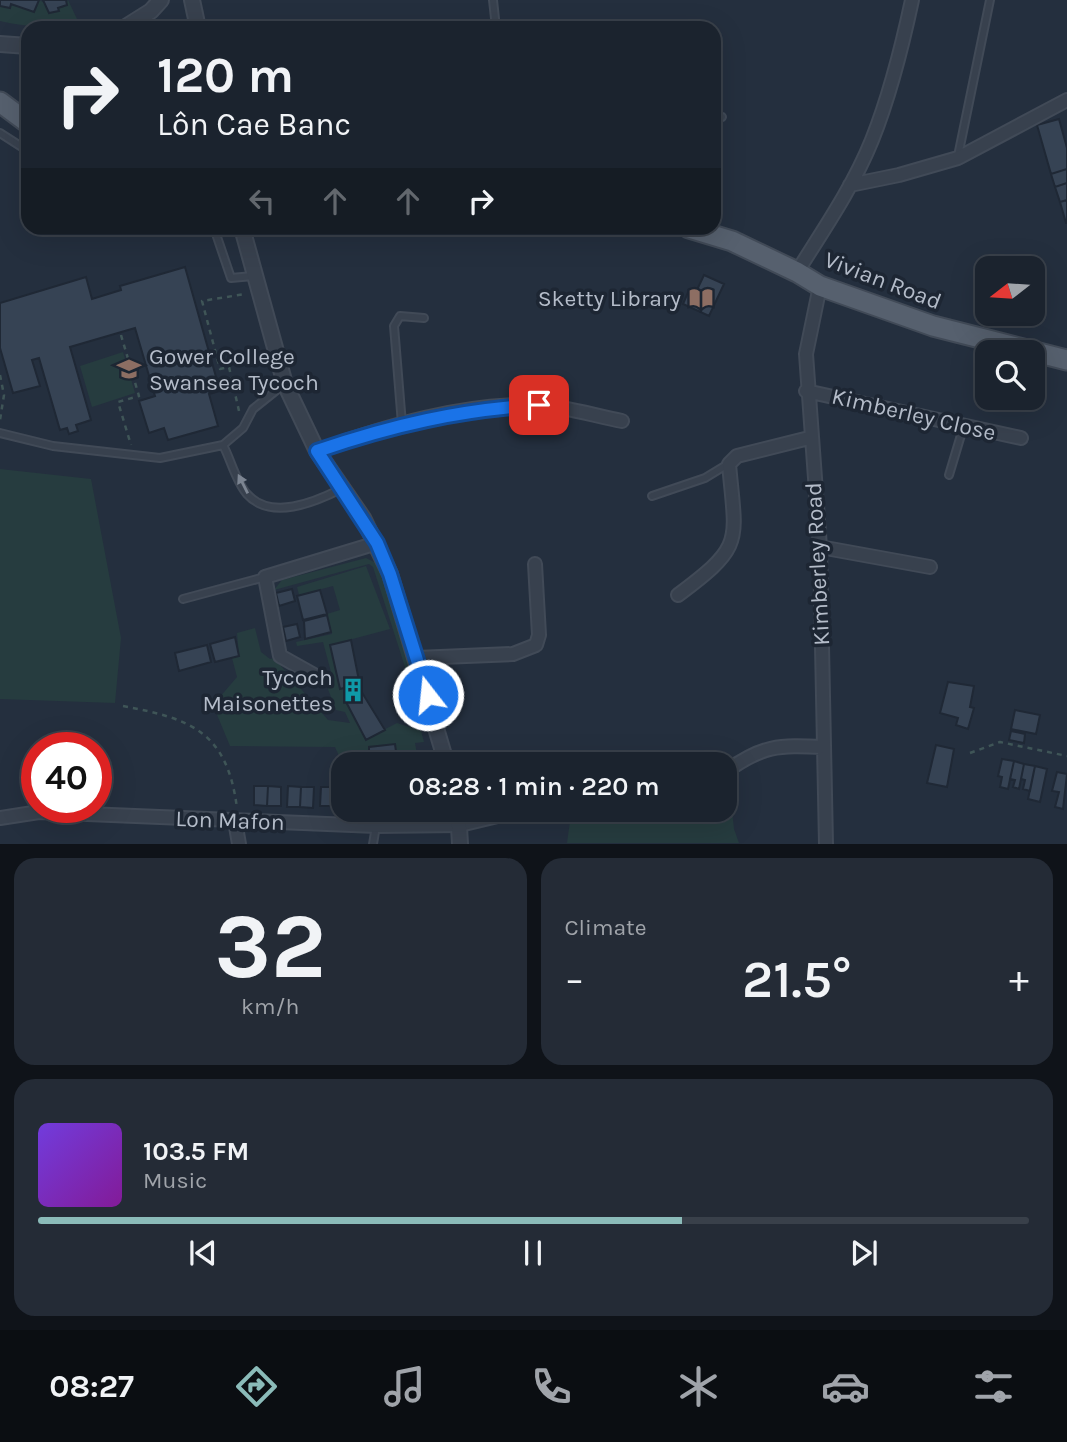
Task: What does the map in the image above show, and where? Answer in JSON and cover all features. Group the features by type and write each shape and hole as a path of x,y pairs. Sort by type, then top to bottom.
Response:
{"main road":[{"path":"0,102 21,118"},
{"name":"Vivian Road","path":"712,235 732,241 820,286 933,326 1067,360"}],"street":[{"path":"135,21 151,11 161,0"},
{"path":"192,0 196,21"},
{"path":"797,272 850,185 871,142 888,96 912,0"},
{"path":"1,44 21,45"},
{"path":"850,185 899,175 958,158 1067,100"},
{"path":"244,235 285,384 317,451 377,543 417,658 443,752"},
{"name":"Kimberley Road","path":"820,286 806,354 806,391 820,547 827,844"},
{"name":"Kimberley Close","path":"806,391 1021,438"},
{"path":"317,451 402,424 499,407 539,405 622,421"},
{"path":"678,595 711,570 728,552 736,528 729,464 737,456 809,438"},
{"path":"314,675 280,656 265,577 377,543"},
{"path":"820,547 930,567"},
{"path":"417,658 513,654 536,645 539,635 535,564"},
{"path":"737,763 761,750 790,746 824,747"},
{"name":"Lon Mafon","path":"0,818 39,811 376,826 418,822"},
{"path":"234,821 239,844"},
{"path":"459,822 460,844"}],"lane":[{"path":"494,0 496,21"},
{"path":"958,158 990,0"},
{"path":"0,133 21,146"},
{"path":"216,235 231,278 255,276"},
{"path":"402,424 394,326 400,316 424,317"},
{"path":"0,433 53,446 160,458 223,445 243,428 253,409 285,384"},
{"path":"949,475 964,425"},
{"path":"223,445 245,492 256,503 293,507 311,504 341,489"},
{"path":"652,496 705,478 729,464"},
{"path":"183,600 265,577"},
{"path":"373,844 376,826"}],"path":[{"path":"243,428 229,367 220,369 202,301 260,292"},
{"path":"121,335 139,396 118,402 135,457"},
{"path":"0,375 4,395 0,420"},
{"path":"123,706 185,721 209,739 222,755 231,775 238,809 234,821"},
{"path":"970,753 1000,742 1067,756"}],"green space":[{"path":"39,0 47,4 50,13 64,7 68,0 77,19 21,21 21,25 0,21 0,6 10,8 11,4 33,12"},
{"path":"123,352 135,393 92,407 80,366"},
{"path":"0,469 91,479 121,638 115,703 0,699"},
{"path":"366,558 378,564 424,715 421,717 373,567 369,564 274,590 282,580"},
{"path":"366,566 390,629 330,645 340,688 344,688 348,698 345,700 366,739 397,723 421,731 424,742 415,743 417,752 396,752 395,744 369,747 369,751 363,752 337,752 335,747 230,746 213,705 237,677 232,658 239,655 237,633 255,628 261,652 270,659 274,658 328,720 350,723 345,712 336,710 326,684 331,672 323,642 297,646 296,642 332,634 327,614 340,610 333,586 299,595 297,587"},
{"path":"570,822 733,822 739,843 567,843"}],"building":[{"path":"0,0 39,0 34,12 11,4 10,8 0,6"},
{"path":"43,0 66,0 67,5 58,8 59,11 49,13"},
{"path":"1059,119 1067,148 1067,169 1051,174 1037,125"},
{"path":"1067,169 1067,183 1055,187 1051,174"},
{"path":"1067,183 1067,200 1060,202 1055,187"},
{"path":"1067,200 1067,223 1066,223 1060,202"},
{"path":"185,267 220,391 209,394 218,426 168,440 164,428 149,433 139,401 155,396 135,328 70,347 91,420 76,425 78,431 69,434 67,428 60,430 39,358 32,360 40,386 13,393 0,348 0,303 86,277 92,299 121,290 120,286"},
{"name":"Sketty Library","path":"704,275 724,284 709,316 683,304 689,290 696,292"},
{"path":"292,589 295,601 279,606 276,593"},
{"path":"320,590 327,614 303,620 297,596"},
{"path":"327,615 331,632 305,639 304,621"},
{"path":"297,624 300,637 286,641 283,627"},
{"path":"235,637 239,656 215,662 210,644"},
{"name":"Tycoch Maisonettes","path":"351,640 361,691 385,730 366,740 345,700 348,698 344,688 340,689 330,645"},
{"path":"207,645 211,662 179,671 175,653"},
{"path":"948,682 974,686 970,707 974,708 968,729 956,725 958,718 940,713"},
{"path":"1015,710 1040,715 1036,734 1011,729"},
{"path":"1011,731 1025,734 1024,743 1009,740"},
{"path":"395,744 396,752 363,752 369,751 369,747"},
{"path":"936,745 954,749 947,787 927,783"},
{"path":"1002,759 1014,761 1008,789 1000,787 1002,777 998,776"},
{"path":"1014,761 1024,764 1019,789 1013,787 1015,780 1010,779"},
{"path":"1024,764 1035,766 1030,791 1023,789 1025,780 1021,779"},
{"path":"1035,766 1047,769 1040,802 1028,799"},
{"path":"1057,772 1067,774 1063,809 1055,807 1059,792 1052,791"},
{"path":"254,786 268,786 267,806 254,805"},
{"path":"268,786 281,787 281,806 267,806"},
{"path":"288,786 301,787 300,807 287,807"},
{"path":"301,787 314,787 313,808 300,807"},
{"path":"321,787 331,787 331,806 320,806"}],"place":[{"name":"Sketty Library","path":"701,298"},
{"name":"Gower College Swansea Tycoch","path":"129,369"},
{"name":"Tycoch Maisonettes","path":"353,690"}],"route":[{"path":"428,695 390,574 377,543 317,451 387,427 499,407 539,405"}]}
